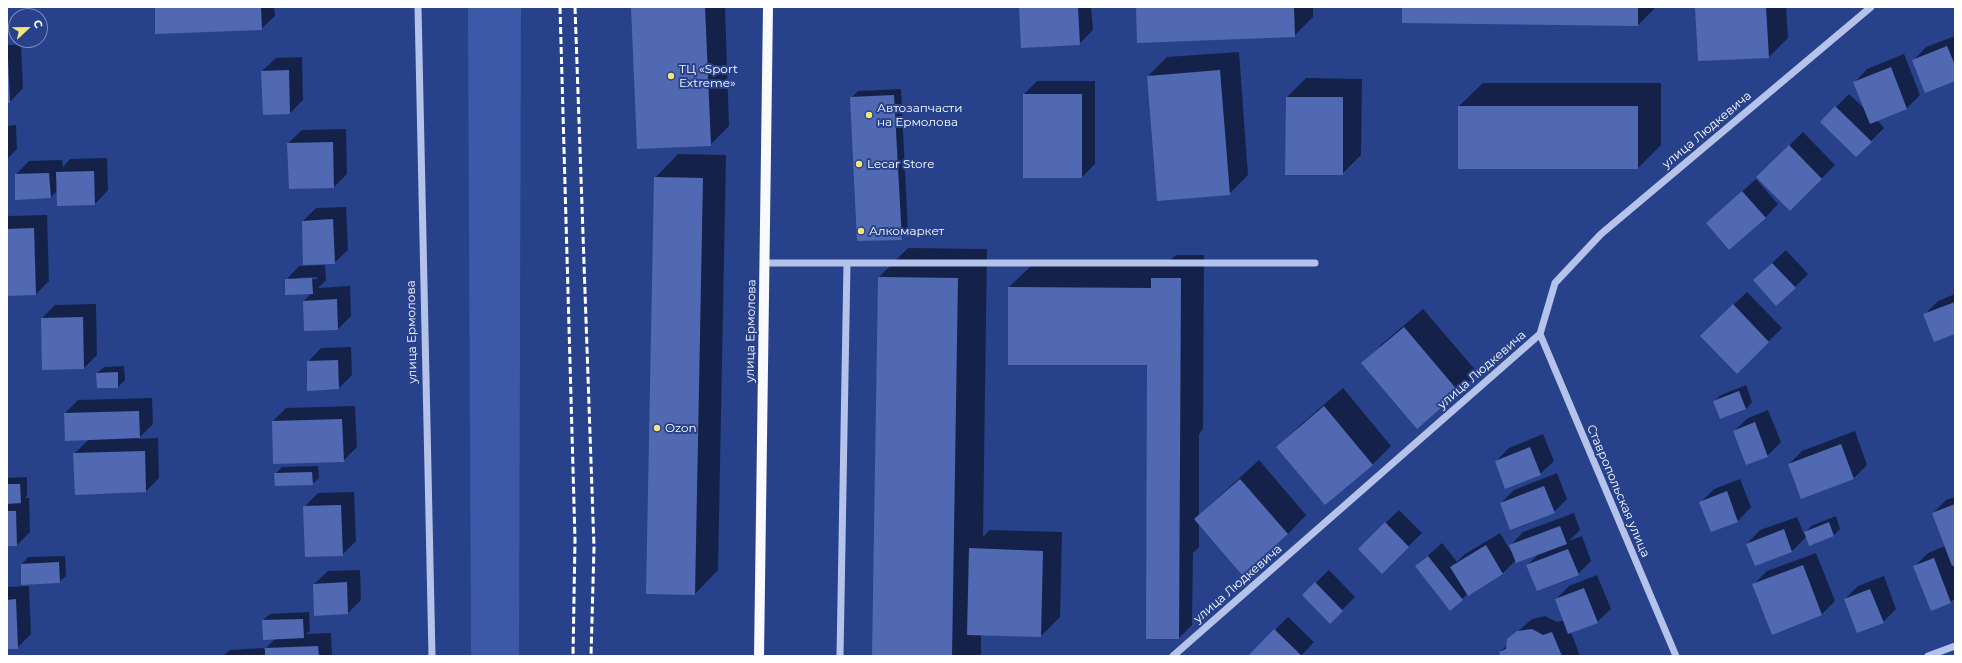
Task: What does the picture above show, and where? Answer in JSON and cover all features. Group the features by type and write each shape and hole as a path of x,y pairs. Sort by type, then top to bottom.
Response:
{"main road":[{"name":"улица Ермолова","path":"759,656 768,7"}],"street":[{"name":"улица Ермолова","path":"418,7 432,656"},
{"name":"улица Людкевича","path":"1173,656 1540,334 1555,283 1601,234 1871,7"},
{"path":"765,263 1315,263"},
{"path":"840,656 847,263"},
{"name":"Ставропольская улица","path":"1540,334 1676,656"},
{"path":"1928,656 1955,646"}],"shaded area":[{"path":"468,7 521,7 519,656 471,656"}],"building":[{"path":"155,7 261,7 262,30 155,34"},
{"name":"ТЦ «Sport Extreme»","path":"631,7 705,7 711,146 637,149"},
{"path":"1019,7 1078,7 1080,45 1021,48"},
{"path":"1136,7 1294,7 1295,37 1137,43"},
{"path":"1402,7 1638,7 1638,26 1402,23"},
{"path":"1695,7 1766,7 1769,58 1698,61"},
{"path":"1947,46 1955,65 1955,81 1925,93 1912,60"},
{"path":"8,58 10,103 7,103"},
{"path":"1891,67 1907,109 1870,124 1853,82"},
{"path":"289,70 290,114 263,115 261,71"},
{"path":"1220,70 1230,195 1157,201 1147,76"},
{"path":"1023,94 1082,94 1082,178 1023,178"},
{"path":"894,95 902,240 857,241 850,97"},
{"path":"1286,97 1343,97 1343,175 1285,175"},
{"path":"1458,106 1638,106 1638,169 1458,169"},
{"path":"1835,106 1872,142 1856,157 1820,122"},
{"path":"333,142 334,188 289,189 287,143"},
{"path":"1789,145 1822,179 1790,211 1756,177"},
{"path":"94,171 95,205 57,206 56,172"},
{"path":"49,173 51,198 15,200 15,174"},
{"path":"654,177 703,178 695,595 646,594"},
{"path":"1742,191 1766,218 1729,250 1706,223"},
{"path":"333,219 335,264 303,265 302,221"},
{"path":"34,228 36,295 7,296 7,229"},
{"path":"1772,263 1796,288 1776,306 1753,280"},
{"path":"878,277 958,278 952,656 872,656"},
{"path":"312,278 313,294 285,295 285,279"},
{"path":"1151,278 1181,278 1179,639 1146,639 1147,365 1008,365 1008,287 1151,288"},
{"path":"337,299 338,330 304,331 303,301"},
{"path":"1955,302 1955,334 1934,342 1923,314"},
{"path":"1733,304 1769,342 1737,374 1700,336"},
{"path":"83,317 84,369 42,370 41,318"},
{"path":"1404,327 1459,392 1417,429 1361,363"},
{"path":"338,360 339,389 307,391 307,361"},
{"path":"118,372 118,388 97,388 96,373"},
{"path":"1739,391 1746,409 1720,419 1713,401"},
{"path":"1324,406 1373,465 1325,505 1276,447"},
{"path":"139,411 140,438 65,441 64,413"},
{"path":"342,419 344,462 273,464 272,421"},
{"path":"1755,422 1768,457 1746,465 1733,431"},
{"path":"1841,444 1854,479 1801,499 1788,464"},
{"path":"1530,447 1541,475 1505,489 1495,461"},
{"path":"145,451 146,492 75,495 73,453"},
{"path":"312,472 313,485 275,486 274,473"},
{"path":"1240,479 1288,534 1242,575 1194,519"},
{"path":"7,484 20,484 21,503 7,504"},
{"path":"1544,486 1555,513 1510,530 1500,503"},
{"path":"1727,491 1738,522 1711,532 1699,502"},
{"path":"1955,504 1955,565 1952,566 1932,513"},
{"path":"341,505 343,556 305,557 303,506"},
{"path":"7,511 16,511 17,546 7,546"},
{"path":"1385,522 1409,547 1382,574 1358,549"},
{"path":"1829,522 1834,536 1809,546 1804,532"},
{"path":"1560,526 1567,544 1516,563 1509,545"},
{"path":"1784,529 1792,552 1755,566 1746,544"},
{"path":"1486,545 1503,574 1468,596 1450,567"},
{"path":"969,548 1043,551 1041,637 967,635"},
{"path":"1568,549 1579,575 1537,591 1526,565"},
{"path":"1428,556 1463,600 1450,611 1415,566"},
{"path":"1934,558 1951,603 1931,611 1913,566"},
{"path":"59,562 60,583 21,585 21,564"},
{"path":"1803,565 1822,615 1772,635 1752,584"},
{"path":"347,582 348,614 314,616 313,584"},
{"path":"1315,582 1343,611 1330,624 1302,595"},
{"path":"1584,588 1598,623 1568,634 1555,599"},
{"path":"1870,589 1884,623 1857,633 1844,599"},
{"path":"16,599 18,649 7,649 7,600"},
{"path":"303,619 304,638 263,640 262,620"},
{"path":"1274,629 1302,656 1248,656"},
{"path":"1532,629 1543,635 1552,632 1562,656 1501,656 1499,652 1506,649 1507,639 1517,631"},
{"path":"318,646 319,656 265,656 265,648"}],"railway":[{"path":"560,7 575,540 573,656"},
{"path":"575,7 594,547 591,656"}],"place":[{"name":"ТЦ «Sport Extreme»","path":"671,76"},
{"name":"Автозапчасти на Ермолова","path":"869,115"},
{"name":"Lecar Store","path":"859,164"},
{"name":"Алкомаркет","path":"861,231"},
{"name":"Ozon","path":"657,428"}]}
